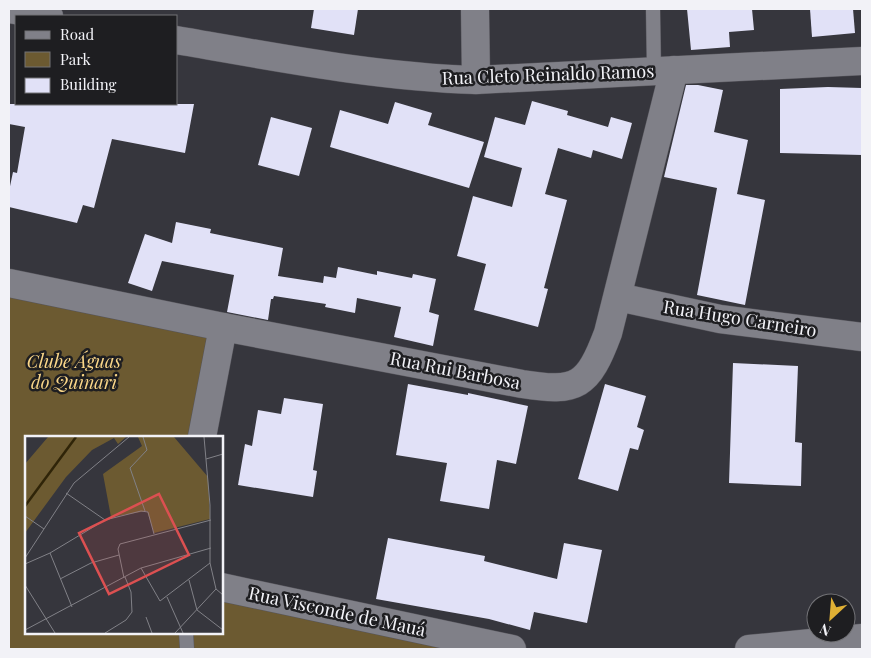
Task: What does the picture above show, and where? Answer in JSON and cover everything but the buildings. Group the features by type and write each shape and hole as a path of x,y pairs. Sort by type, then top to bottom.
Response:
{"street":[{"path":"9,9 43,15"},
{"path":"475,9 476,80"},
{"name":"Rua Cleto Reinaldo Ramos","path":"178,40 334,66 426,78 476,80 862,61"},
{"name":"Rua Rui Barbosa","path":"9,283 223,327 522,384 558,388 576,384 588,375 595,365 618,297 664,71"},
{"name":"Rua Hugo Carneiro","path":"618,297 720,319 862,337"},
{"path":"202,436 223,327"},
{"name":"Rua Visconde de Mauá","path":"222,587 512,649"},
{"path":"749,649 862,638"}],"lane":[{"path":"653,9 664,71"},
{"path":"186,633 187,649"}],"green space":[{"name":"Clube Águas do Quinari","path":"9,293 213,334 193,436 25,436 25,633 222,633 222,595 482,649 9,649"}]}
